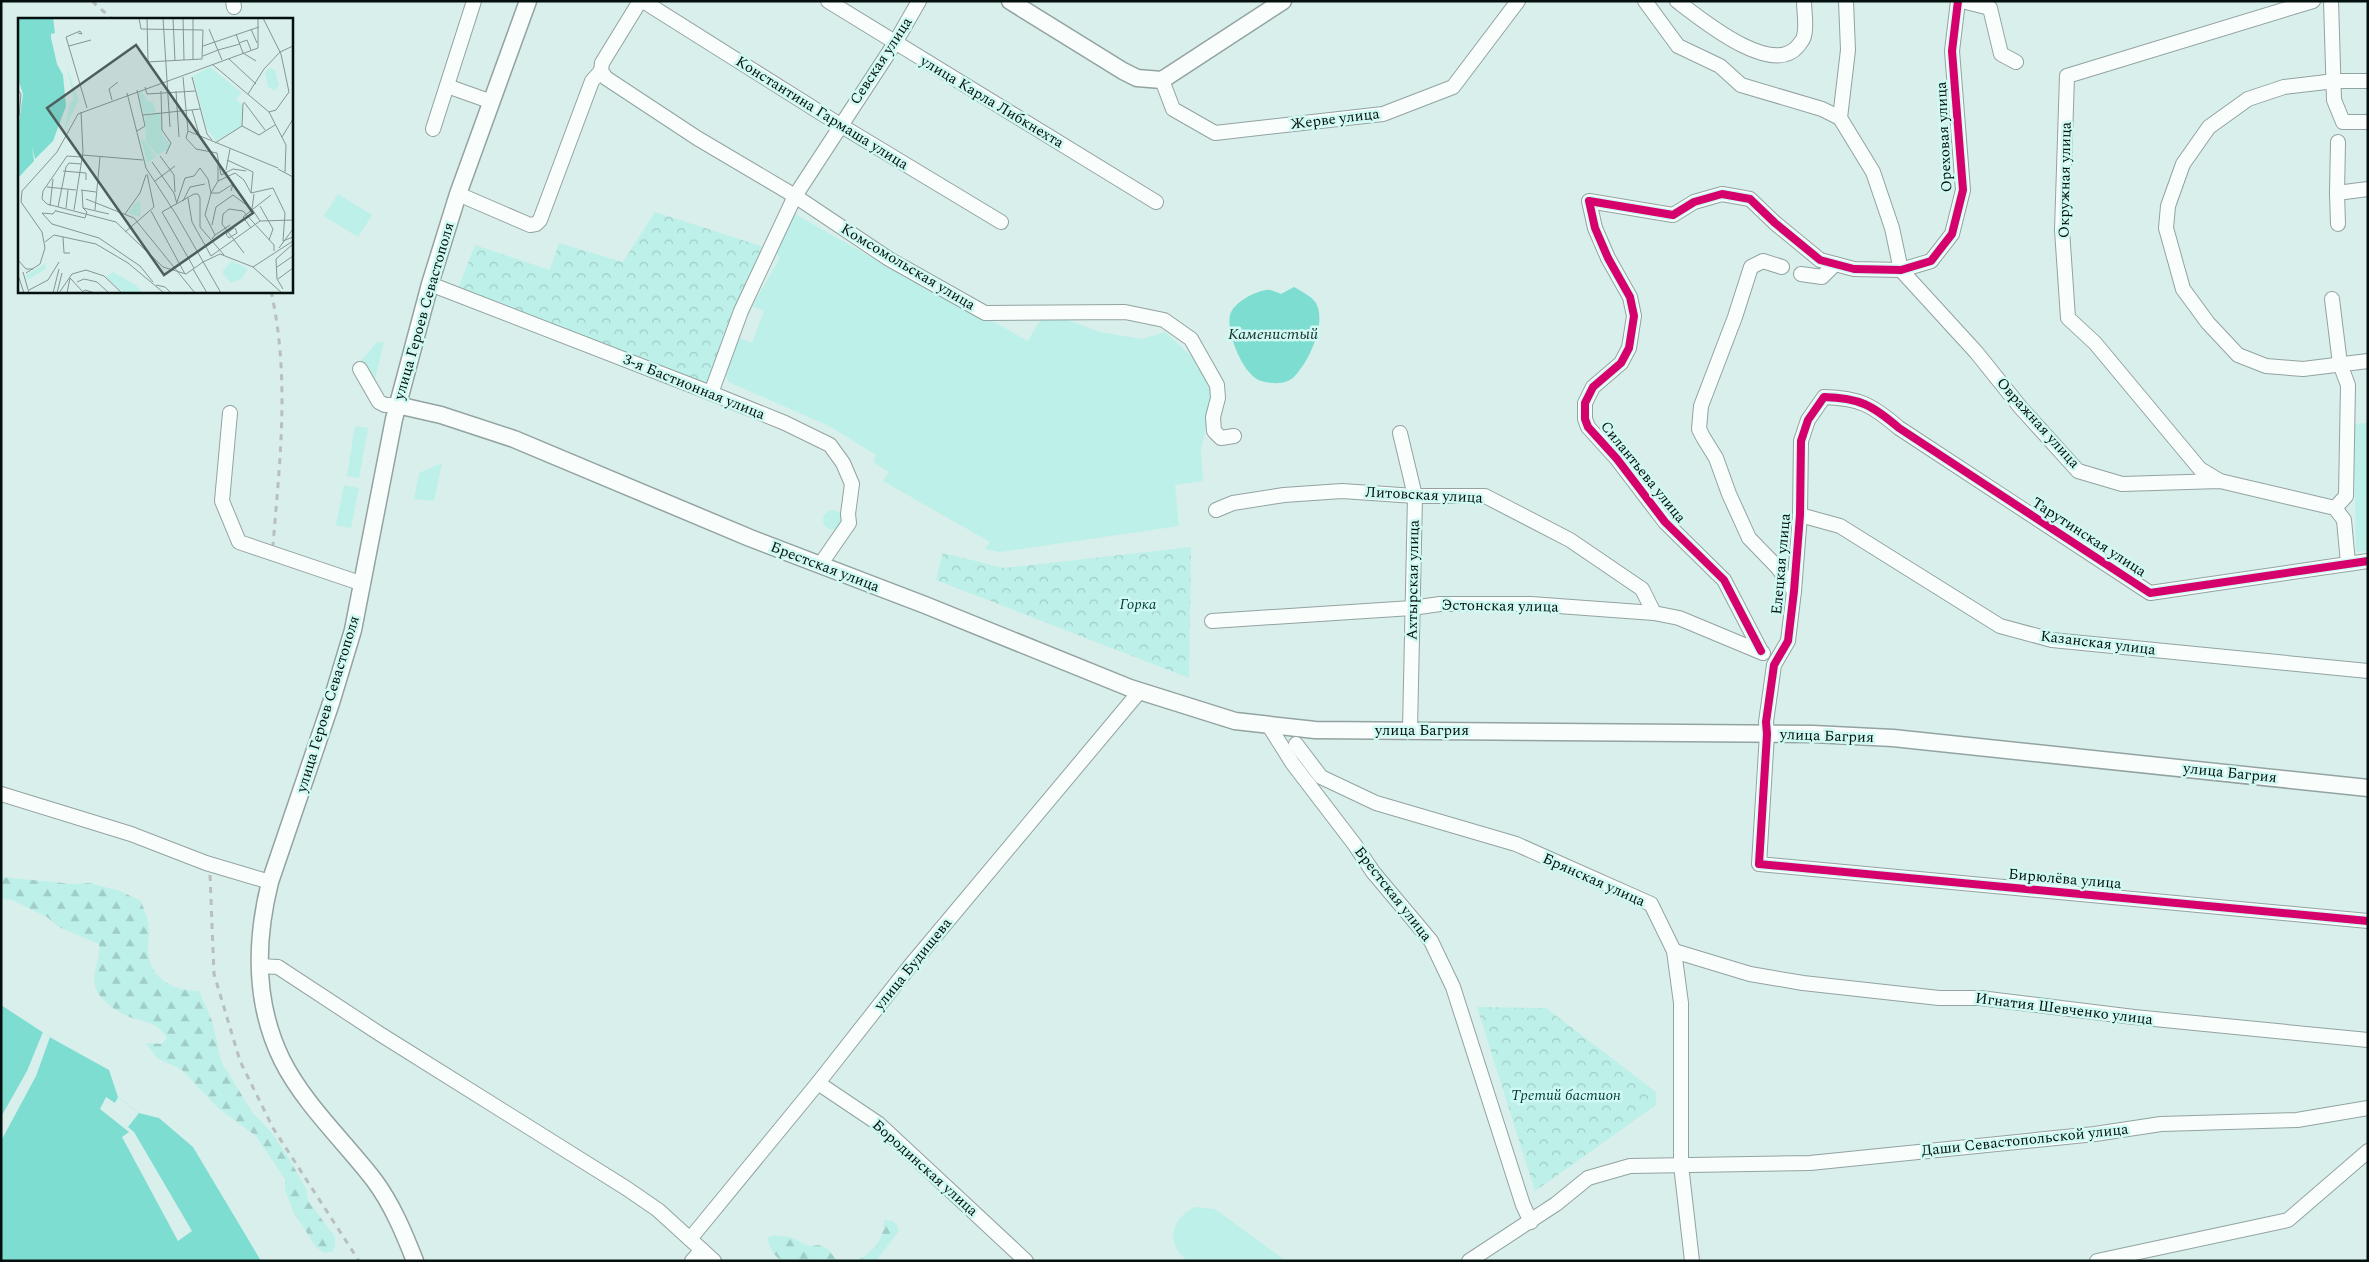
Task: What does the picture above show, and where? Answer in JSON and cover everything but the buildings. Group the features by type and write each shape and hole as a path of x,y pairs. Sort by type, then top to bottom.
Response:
{"main road":[{"name":"улица Героев Севастополя","path":"415,1261 392,1209 375,1182 308,1098 282,1060 263,1008 258,979 263,910 270,882 331,703 353,630 397,405 430,284 458,194 528,1"},
{"path":"1010,1 1123,71 1137,78 1162,80 1283,1"},
{"name":"Брестская улица","path":"397,405 441,415 514,439 820,565 1140,691 1235,722 1262,726"},
{"name":"улица Багрия","path":"1262,726 1314,730 1767,734 1893,738 2368,788"}],"street":[{"path":"432,128 474,1"},
{"path":"458,194 530,224 536,224 540,220 592,80 602,71 602,62 642,1"},
{"name":"Константина Гармаша улица","path":"642,1 840,125 1001,222"},
{"name":"улица Карла Либкнехта","path":"828,1 1156,202"},
{"name":"Севская улица","path":"711,393 741,311 795,196 895,42 919,1"},
{"name":"Жерве улица","path":"1162,80 1173,108 1215,133 1383,114 1453,87 1518,1"},
{"path":"1645,1 1678,46 1720,66 1741,85 1822,110 1840,118 1873,172 1892,228 1901,270"},
{"path":"1677,1 1728,37 1754,50 1780,57 1793,51 1804,37 1804,1"},
{"path":"1840,118 1848,50 1846,1"},
{"name":"Ореховая улица","path":"1901,270 1931,261 1952,234 1963,190 1952,51 1958,1"},
{"path":"1962,1 1990,8 2002,54 2016,62"},
{"name":"Окружная улица","path":"2220,481 2200,469 2095,343 2068,318 2062,230 2067,76 2314,1"},
{"path":"2331,1 2335,81 2334,100 2343,122 2368,122"},
{"name":"Комсомольская улица","path":"602,71 606,78 697,138 795,196 889,259 985,313 1125,312 1164,320 1191,339 1217,385 1218,398 1212,417 1214,431 1221,438 1234,436"},
{"path":"2368,81 2335,81 2284,88 2248,98 2209,127 2183,164 2168,206 2166,228 2183,289 2208,323 2238,355 2266,366 2303,368 2368,361"},
{"path":"447,86 492,102"},
{"path":"2338,142 2338,224"},
{"path":"2337,192 2368,190"},
{"name":"Силантьева улица","path":"1761,650 1724,580 1665,522 1617,459 1588,427 1585,419 1585,403 1592,387 1621,363 1629,348 1634,316 1630,297 1608,258 1595,228 1589,201 1673,215 1694,202 1722,194 1750,199 1775,223 1820,260 1854,269 1901,270"},
{"path":"1782,268 1764,261 1759,261 1751,267 1735,317 1701,406 1700,429 1716,458 1729,494 1749,538 1778,568 1794,591"},
{"path":"1801,274 1822,277 1835,264"},
{"name":"Овражная улица","path":"1901,270 1976,352 2021,408 2078,470 2122,484 2220,481"},
{"name":"3-я Бастионная улица","path":"430,284 711,393 785,423 830,445 844,463 852,484 848,514 849,523 820,565"},
{"path":"2332,299 2340,364 2348,385 2346,496 2335,508"},
{"path":"360,369 379,402 386,405 397,405"},
{"name":"Елецкая улица","path":"1759,864 1767,734 1766,722 1774,665 1788,641 1794,591 1800,515 1801,441 1808,420 1824,397"},
{"name":"Тарутинская улица","path":"1824,397 1848,398 1877,409 1899,428 2150,594 2368,561"},
{"path":"230,413 222,501 239,542 363,584"},
{"name":"Ахтырская улица","path":"1400,433 1415,496 1410,730"},
{"path":"2220,481 2335,508 2344,520 2348,563"},
{"name":"Литовская улица","path":"1216,510 1233,503 1284,495 1342,490 1415,496 1485,496 1570,540 1642,589 1654,613"},
{"name":"Казанская улица","path":"1800,515 1840,526 2000,626 2052,640 2368,671"},
{"name":"Эстонская улица","path":"1212,621 1412,608 1440,604 1531,604 1654,613 1680,618 1761,650 1774,665"},
{"name":"улица Будищева","path":"690,1239 818,1083 910,966 1140,691"},
{"name":"Брестская улица","path":"1262,726 1355,845 1373,872 1431,941 1453,987 1523,1206 1531,1222"},
{"name":"Брянская улица","path":"1296,744 1321,777 1376,803 1516,844 1651,904 1674,951 1681,1003 1681,1165 1692,1261"},
{"path":"1,794 131,834 206,863 270,882"},
{"name":"Бирюлёва улица","path":"1759,864 2368,921"},
{"name":"Игнатия Шевченко улица","path":"1674,951 1750,974 1803,982 1939,998 1980,998 2125,1016 2368,1040"},
{"path":"259,966 278,967 529,1129 626,1188 658,1210 714,1261"},
{"name":"Бородинская улица","path":"818,1083 879,1124 1026,1261"},
{"name":"Даши Севастопольской улица","path":"1470,1261 1531,1222 1588,1178 1630,1166 1810,1163 2095,1134 2161,1124 2297,1120 2368,1108"},
{"path":"2097,1261 2288,1220 2368,1151"},
{"path":"692,1261 702,1250"}],"green space":[{"path":"338,194 372,215 358,237 324,216"},
{"path":"655,212 764,247 709,384 458,289 475,245 550,270 559,243 623,262"},
{"path":"793,213 917,283 919,281 1028,341 1045,312 1100,332 1142,339 1165,332 1200,364 1215,389 1201,449 1203,481 1175,485 1179,526 1000,552 985,549 990,542 883,481 889,472 873,462 876,455 829,426 729,382 724,374 739,338 752,343 764,311 752,306 780,258 775,252"},
{"path":"377,342 384,342 375,378 369,377 361,361"},
{"path":"2368,423 2368,551 2356,552 2354,424"},
{"path":"355,426 368,428 359,478 347,476"},
{"path":"442,463 434,501 414,499 419,473"},
{"path":"344,485 359,488 351,528 336,525"},
{"path":"829,510 837,510 843,516 843,524 837,530 829,530 823,524 823,516"},
{"name":"Горка","path":"1191,547 1189,678 936,580 943,553 1004,568"},
{"path":"1,877 73,884 89,883 120,891 141,901 149,927 148,954 154,971 159,977 173,986 199,991 212,1021 221,1061 252,1112 271,1132 290,1160 306,1189 308,1201 335,1237 335,1245 332,1252 323,1252 316,1247 293,1211 285,1190 285,1179 256,1136 218,1108 182,1070 157,1058 146,1043 162,1044 167,1038 160,1029 153,1024 129,1017 117,1010 105,1002 97,992 94,980 99,944 59,927 47,917 12,900 1,898"},
{"name":"Третий бастион","path":"1477,1007 1546,1008 1656,1092 1656,1105 1535,1191"},
{"path":"1196,1207 1215,1209 1286,1261 1188,1261 1180,1254 1176,1247 1173,1239 1174,1231 1181,1217 1187,1211"},
{"path":"884,1220 892,1221 897,1225 899,1231 876,1261 857,1261 877,1244 884,1227"},
{"path":"773,1235 790,1237 809,1246 819,1245 828,1249 837,1261 781,1261 773,1253 767,1238"}],"water":[{"name":"Каменистый","path":"1294,287 1309,296 1316,303 1319,311 1319,321 1315,342 1300,370 1290,380 1278,383 1261,381 1248,371 1237,352 1229,323 1230,315 1240,302 1256,293 1268,290 1281,294"},
{"path":"1,1005 53,1039 109,1070 118,1097 139,1113 159,1118 193,1147 261,1261 1,1261"}],"pier":[{"path":"43,1032 50,1037 36,1076 1,1141 1,1117 27,1071"},
{"path":"106,1097 115,1103 118,1097 139,1113 128,1127 134,1132 192,1231 178,1241 122,1137 129,1132 100,1109"}],"railway":[{"path":"92,1 111,18"},
{"path":"271,292 277,323 282,386 282,418 273,545"},
{"path":"210,875 214,974 240,1061 273,1128 359,1261"}],"cycle path":[{"path":"1761,651 1724,580 1665,522 1617,459 1588,427 1585,419 1585,403 1593,387 1621,363 1629,348 1634,316 1630,297 1608,258 1595,228 1589,201 1673,215 1694,202 1722,194 1750,199 1775,223 1820,260 1854,269 1901,270 1931,261 1952,234 1963,190 1952,51 1958,1"},
{"path":"2368,561 2150,593 1899,428 1873,408 1856,401 1824,397 1808,420 1801,441 1800,515 1794,591 1788,641 1774,665 1766,722 1767,734 1759,864 2368,921"}]}
